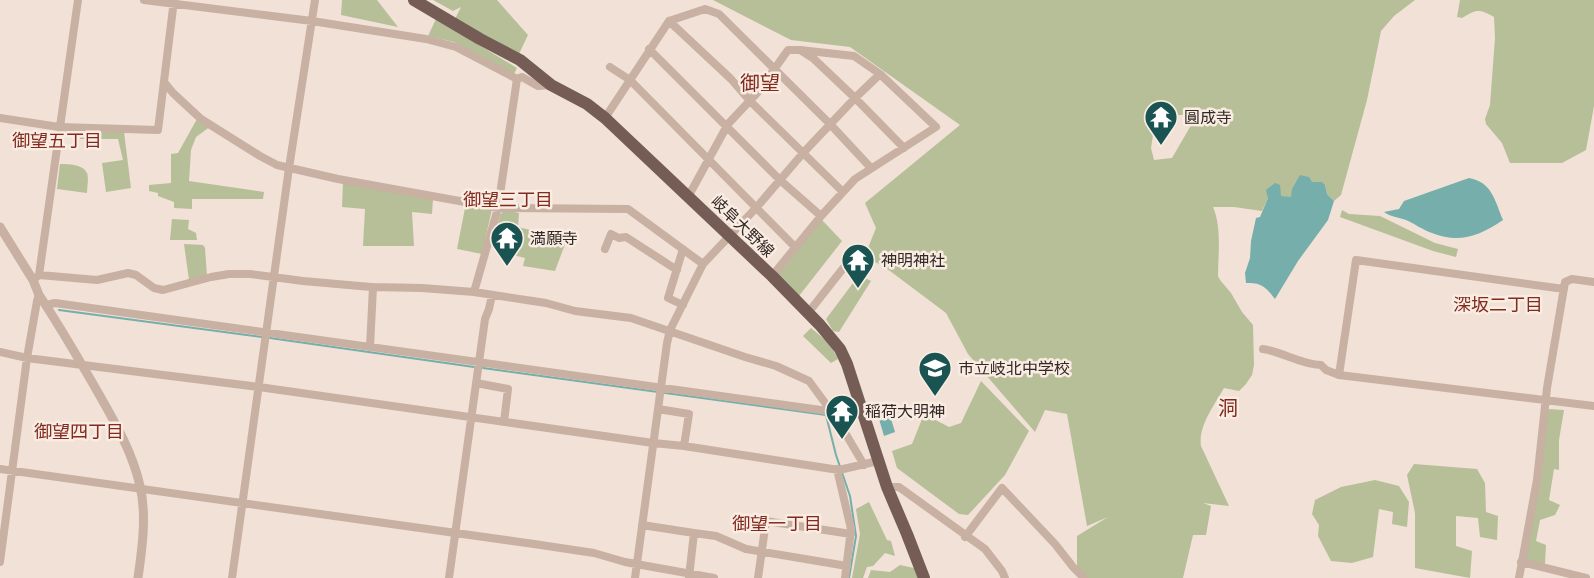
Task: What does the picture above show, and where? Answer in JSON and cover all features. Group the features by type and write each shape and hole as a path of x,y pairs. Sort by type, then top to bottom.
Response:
{"main road":[{"name":"岐阜大野線","path":"414,0 520,60 551,85 586,104 605,118 772,276 835,343 844,358 887,487 924,578"}],"street":[{"path":"78,0 36,277 39,295 125,443 136,470 141,489 143,538 138,578"},
{"path":"144,0 312,21 426,39 456,46 516,79 522,77 538,86 551,85"},
{"path":"232,578 289,168 315,0"},
{"path":"0,118 59,127 158,130 174,2"},
{"path":"605,118 669,21 705,9 719,14 871,168"},
{"path":"669,21 731,79 750,101 843,192"},
{"path":"649,49 780,180 821,216"},
{"path":"688,197 726,126 750,101 788,50 854,56 880,74 936,127 855,179 772,276"},
{"path":"800,50 855,98 904,148"},
{"path":"610,67 630,80 795,247"},
{"path":"635,578 670,330 704,264 804,152 880,74"},
{"path":"474,292 498,208 516,79"},
{"path":"164,82 201,119 260,156 289,168 498,208 628,209 704,264"},
{"path":"2,232 36,277"},
{"path":"605,249 611,234 619,238 626,237 677,270"},
{"path":"683,249 668,298 683,305"},
{"path":"808,313 852,257"},
{"path":"1339,375 1356,260 1564,289"},
{"path":"36,277 97,280 128,273 136,275 154,288 163,290 211,277 250,274 373,287 474,292 546,303 574,311 631,318 776,366 809,381 831,410 864,465"},
{"path":"1519,578 1535,489 1546,399 1565,282 1572,279 1594,282"},
{"path":"370,347 373,287"},
{"path":"0,562 27,358 39,295"},
{"path":"449,578 485,318 492,296"},
{"path":"46,305 56,303 831,410"},
{"path":"1263,349 1273,350 1306,363 1321,365 1326,370 1339,375 1594,406"},
{"path":"0,352 27,358 259,387 684,446 839,470 878,461"},
{"path":"476,383 508,389 504,422"},
{"path":"658,409 689,414 684,446"},
{"path":"0,469 594,553 689,576 714,578"},
{"path":"837,469 851,529 845,578"},
{"path":"887,487 899,486 965,537 985,549 1005,578"},
{"path":"965,537 1002,488 1055,543 1072,567 1084,578"},
{"path":"758,578 766,521 851,534"},
{"path":"642,525 716,536 746,549 847,566"},
{"path":"689,576 694,533"},
{"path":"1521,562 1586,578"}],"green space":[{"path":"342,0 377,0 398,27 341,15"},
{"path":"433,0 497,0 528,35 518,56 454,21 461,7 453,11"},
{"path":"713,0 1415,0 1394,16 1381,31 1367,100 1341,195 1334,201 1327,194 1325,185 1291,198 1281,196 1268,198 1262,211 1213,207 1219,232 1218,276 1253,325 1254,365 1252,375 1239,391 1224,388 1202,431 1201,446 1229,506 1203,503 1211,506 1206,535 1193,535 1183,578 1086,578 1077,570 1077,536 1108,517 1087,526 1067,414 1045,410 1035,432 968,354 946,313 882,265 864,258 876,228 865,203 960,125 850,47 791,40","holes":["1156,115 1197,115 1172,158 1154,160 1151,148"]},
{"path":"1460,0 1594,0 1594,106 1586,150 1562,163 1510,163 1502,143 1486,124 1485,119 1490,105 1495,38 1494,17 1477,11 1462,18 1457,17"},
{"path":"436,19 517,68 514,74 454,42 428,36"},
{"path":"197,119 211,126 196,137 191,150 189,181 264,192 263,199 192,199 192,209 174,208 174,202 149,191 149,185 171,183 171,154 178,153"},
{"path":"65,130 124,132 131,188 106,192 102,163 123,160 118,139 80,139 80,136 65,135"},
{"path":"60,164 75,165 85,170 88,177 87,193 57,189"},
{"path":"343,181 433,199 432,214 412,212 414,246 363,246 365,209 342,207"},
{"path":"466,203 492,209 482,254 457,249"},
{"path":"504,210 519,213 518,227 567,239 555,271 523,266 525,258 513,255 514,252 492,248 500,215"},
{"path":"1342,210 1349,214 1380,216 1435,243 1458,249 1456,257 1433,251 1340,217"},
{"path":"172,219 189,220 188,229 196,233 197,240 170,240"},
{"path":"822,220 842,241 799,296 776,274"},
{"path":"184,244 203,245 207,276 189,280"},
{"path":"859,275 871,281 839,332 833,331 826,319"},
{"path":"811,328 830,344 838,359 831,363 803,336"},
{"path":"981,381 1029,431 1005,475 968,515 959,514 897,468 892,451 912,444 924,414 949,427 961,423"},
{"path":"1548,409 1564,410 1559,440 1559,470 1554,469 1549,500 1560,505 1555,515 1540,520 1536,541 1546,545 1545,564 1525,561"},
{"path":"1414,464 1477,469 1485,483 1486,512 1498,516 1497,540 1480,537 1478,518 1456,516 1456,546 1472,551 1470,578 1415,568 1415,513 1407,475"},
{"path":"1375,480 1399,486 1409,502 1407,527 1392,524 1393,512 1379,509 1373,557 1352,563 1331,561 1318,536 1319,525 1312,514 1315,500 1341,487"},
{"path":"869,502 887,540 891,541 895,556 885,553 873,566 867,567 863,578 852,578 860,534 856,509"},
{"path":"900,565 914,568 918,578 868,578 871,570 890,572"}],"water":[{"path":"1300,175 1309,177 1312,182 1322,182 1327,194 1334,201 1328,220 1298,261 1275,299 1263,286 1246,283 1245,273 1250,258 1251,241 1256,218 1260,217 1268,198 1266,190 1275,183 1280,185 1281,196 1291,197 1292,189"},
{"path":"1469,178 1477,180 1488,188 1503,220 1477,234 1460,238 1442,236 1384,212 1399,209 1404,201"},
{"path":"888,409 895,432 884,436 877,412"}],"waterway":[{"path":"59,310 262,337"},
{"path":"270,338 474,367"},
{"path":"483,368 826,415 850,496 856,536 849,578"}],"place":[{"name":"圓成寺","path":"1161,146"},
{"name":"満願寺","path":"507,267"},
{"name":"神明神社","path":"858,289"},
{"name":"市立岐北中学校","path":"935,397"},
{"name":"稲荷大明神","path":"842,440"}],"district":[{"name":"御望","path":"760,83"},
{"name":"御望五丁目","path":"57,141"},
{"name":"御望三丁目","path":"508,200"},
{"name":"深坂二丁目","path":"1498,305"},
{"name":"洞","path":"1228,408"},
{"name":"御望四丁目","path":"79,432"},
{"name":"御望一丁目","path":"777,524"}]}
